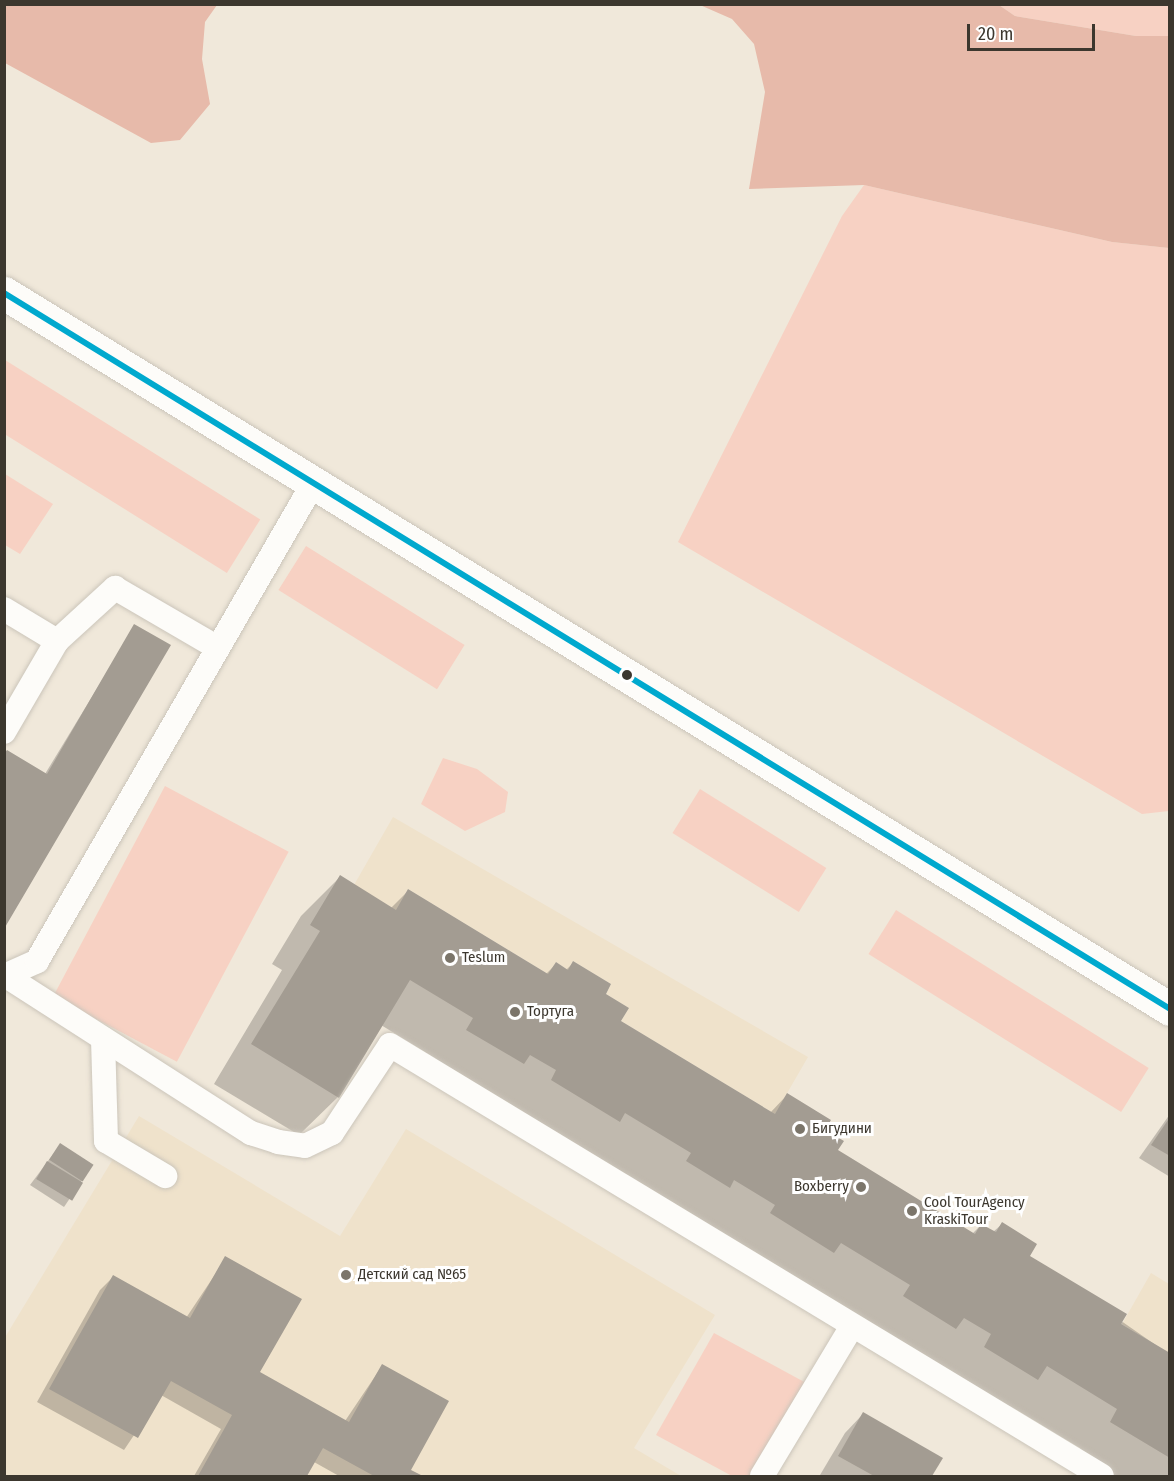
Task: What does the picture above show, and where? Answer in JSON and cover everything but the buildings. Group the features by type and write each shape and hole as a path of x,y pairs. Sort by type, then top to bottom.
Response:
{"main road":[{"path":"4,293 1170,1010"}],"lane":[{"path":"5,976 37,961 314,482"},
{"path":"4,732 57,641 115,588 218,648"},
{"path":"4,609 57,641"},
{"path":"5,976 251,1133 306,1146 332,1133 390,1045 852,1326 1074,1469 1102,1476"},
{"path":"103,1039 106,1141 165,1176"},
{"path":"762,1476 852,1326"}],"shaded area":[{"path":"5,4 217,5 205,22 202,59 210,104 180,140 151,143 5,63"},
{"path":"700,5 999,5 1015,16 1136,36 1169,36 1169,248 1112,242 864,185 749,189 765,92 754,44 732,19"},
{"path":"999,5 1169,5 1169,36 1136,36 1015,16"},
{"path":"864,185 1112,242 1169,248 1169,811 1142,814 678,542 842,216"},
{"path":"5,360 260,520 227,573 4,434"},
{"path":"5,474 53,504 20,554 5,545"},
{"path":"306,546 465,645 437,689 278,590"},
{"path":"443,758 477,769 508,792 505,812 465,831 421,804"},
{"path":"165,786 289,852 177,1062 53,996"},
{"path":"700,789 826,868 799,912 672,833"},
{"path":"393,817 808,1057 775,1114 621,1021 629,1008 606,994 611,984 573,961 568,970 556,962 548,974 408,889 396,910 354,885"},
{"path":"896,910 1149,1068 1121,1112 868,954"},
{"name":"Детский сад №65","path":"139,1116 340,1236 406,1129 715,1315 634,1448 681,1476 5,1476 4,1339"},
{"path":"1151,1273 1169,1284 1169,1353 1122,1324"},
{"path":"714,1333 808,1384 752,1476 732,1476 656,1435"}],"transit line":[{"path":"4,293 1170,1009"}],"place":[{"name":"Teslum","path":"450,958"},
{"name":"Тортуга","path":"515,1012"},
{"name":"Бигудини","path":"800,1129"},
{"name":"Boxberry","path":"861,1187"},
{"name":"Cool TourAgency KraskiTour","path":"912,1211"},
{"name":"Детский сад №65","path":"346,1275"}]}
